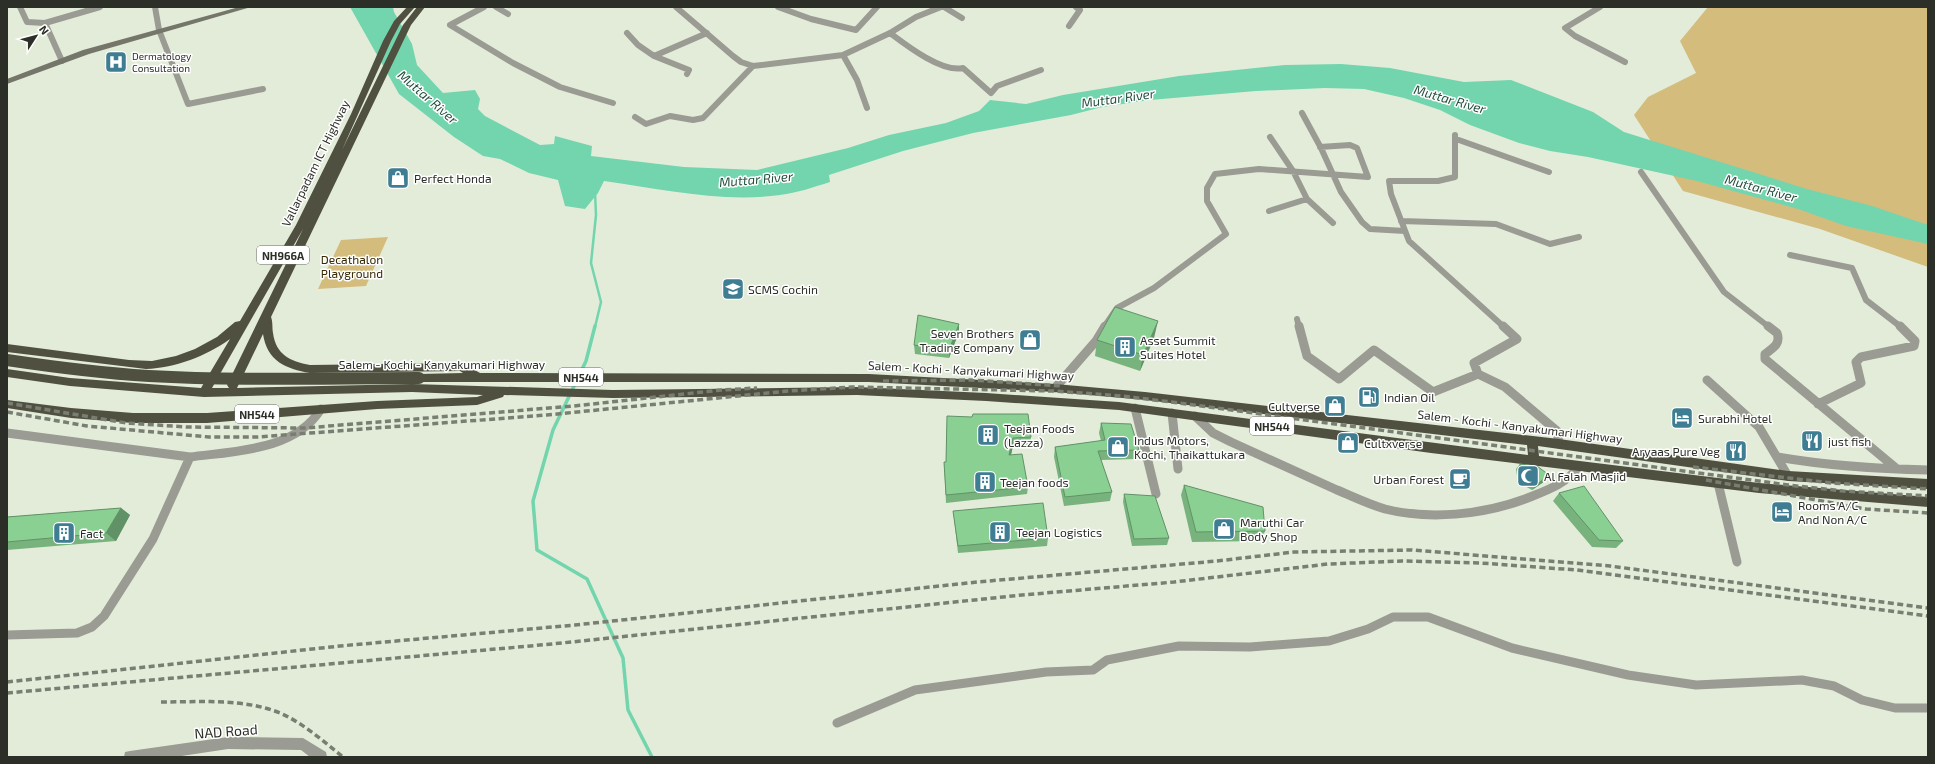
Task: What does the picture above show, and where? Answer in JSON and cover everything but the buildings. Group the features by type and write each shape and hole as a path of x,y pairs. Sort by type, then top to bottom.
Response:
{"highway":[{"name":"Vallarpadam ICT Highway","path":"204,393 301,225 355,114 387,41 397,23 411,7"},
{"name":"Vallarpadam ICT Highway","path":"229,393 366,113 407,25 421,7"},
{"path":"7,348 55,356 152,365 194,354 214,344 231,333 248,316"},
{"path":"267,316 267,336 271,347 278,358 292,367 310,369 462,367 477,377"},
{"name":"Salem - Kochi - Kanyakumari Highway","path":"7,360 84,371 170,377 244,379 477,377 869,378 1055,388 1145,396 1559,444 1788,476 1928,484"},
{"path":"7,373 78,383 204,393 412,388 507,391"},
{"name":"NH544","path":"7,404 71,413 133,418 207,418 321,409 477,401 507,391 612,394 857,391 986,397 1135,408 1534,461 1718,483 1844,496 1928,502"},
{"path":"1532,441 1534,461"}],"main road":[{"path":"7,82 62,61 158,30 247,7"}],"street":[{"path":"20,7 27,22 45,23 100,7"},
{"path":"155,7 158,30 188,104 263,89"},
{"path":"484,7 450,25 513,63 560,87 613,103"},
{"path":"496,7 508,14"},
{"path":"676,7 741,62 753,66 843,55 890,33 916,17 941,7 944,7 962,18"},
{"path":"778,7 811,19 856,30 877,7"},
{"path":"1069,26 1080,10 1076,7"},
{"path":"1600,7 1565,28 1575,36 1625,62"},
{"path":"45,23 62,61"},
{"path":"627,32 642,49 654,56 689,70 687,74"},
{"path":"654,56 707,33"},
{"path":"890,33 916,52 954,70 963,68 969,72 983,89 991,93 997,86 1041,70"},
{"path":"843,55 857,80 867,108"},
{"path":"635,117 646,124 658,119 676,115 693,121 703,118 753,66"},
{"path":"1302,113 1332,174 1356,214 1366,226 1377,230 1405,231"},
{"path":"1270,137 1293,171 1307,199 1333,223"},
{"path":"1549,172 1456,137 1455,177 1438,181 1389,181 1391,194 1409,240 1517,339 1474,363 1478,374 1505,387 1557,431 1559,444"},
{"path":"1055,388 1096,341 1117,308 1154,288 1226,234 1207,201 1207,188 1215,174 1259,169 1368,177 1357,148 1350,145 1320,147"},
{"path":"1641,172 1724,292 1777,333 1779,338 1778,344 1765,354 1765,359 1897,469"},
{"path":"1269,211 1307,199"},
{"path":"1401,221 1496,224 1550,244 1579,237"},
{"path":"1790,255 1852,268 1866,300 1915,341 1914,346 1861,357 1856,362 1861,383 1818,404"},
{"path":"1297,319 1306,356 1339,379 1374,350 1433,392 1478,374"},
{"path":"1707,380 1758,427 1788,476"},
{"path":"1135,408 1156,494"},
{"path":"7,433 190,457 251,448 285,438 310,424 321,409"},
{"path":"1172,413 1178,470"},
{"path":"1195,416 1212,433 1231,442 1346,494 1385,509 1399,512 1451,512 1503,506 1528,498 1570,479 1579,466"},
{"path":"7,635 77,633 92,627 104,616 153,538 190,457"},
{"path":"1777,457 1823,465 1867,469 1928,470"},
{"path":"1718,483 1737,562"},
{"path":"837,723 915,690 1046,672 1093,670 1107,660 1179,646 1250,646 1329,641 1368,629 1393,617 1428,617 1512,648 1628,675 1696,685 1802,680 1834,686 1862,700 1895,708 1928,708"},
{"name":"NAD Road","path":"130,757 228,743 303,744 321,757"}],"green space":[{"path":"1708,7 1928,7 1928,267 1820,229 1683,191 1634,115 1648,97 1696,73 1680,41"},
{"name":"Decathalon Playground","path":"388,237 366,286 318,289 341,240"}],"water":[{"name":"Muttar River","path":"350,7 393,7 394,12 412,44 417,65 443,93 475,90 480,99 478,109 485,116 540,145 554,144 555,136 592,146 591,156 684,167 757,170 848,148 889,135 946,123 979,111 990,100 1026,104 1063,95 1179,76 1285,65 1341,64 1390,68 1464,82 1511,80 1593,112 1624,132 1807,189 1872,206 1928,225 1928,244 1846,226 1798,209 1697,181 1588,157 1550,151 1519,143 1470,125 1440,110 1404,98 1364,89 1325,88 1256,91 1150,100 1102,107 1071,115 973,133 903,151 829,175 830,182 786,194 758,197 714,196 604,181 598,193 585,209 565,206 558,180 529,173 500,159 483,156 454,137 399,94"}],"waterway":[{"path":"595,192 596,215 591,263 601,302 595,327"},
{"path":"595,326 586,361 553,430 533,501 537,550 587,579 623,658 628,710 652,757"}],"railway":[{"path":"883,381 972,380 1062,386"},
{"path":"7,412 87,426 209,437 258,437 547,415 788,391 852,387 1054,391 1122,396 1179,403 1788,485 1843,491 1928,496"},
{"path":"7,403 126,423 186,427 305,428 574,406 721,390 757,388"},
{"path":"1693,467 1832,483 1928,489"},
{"path":"1706,480 1866,509 1928,513"},
{"path":"7,682 340,646 575,625 977,582 1217,561 1294,552 1412,550 1610,566 1928,608"},
{"path":"7,693 552,644 1022,595 1174,582 1328,564 1402,561 1480,563 1577,570 1928,616"},
{"path":"161,702 221,702 266,708 280,713 297,722 343,757"}],"place":[{"name":"Dermatology Consultation","path":"116,62"},
{"name":"Perfect Honda","path":"398,178"},
{"name":"SCMS Cochin","path":"733,289"},
{"name":"Seven Brothers Trading Company","path":"1030,340"},
{"name":"Asset Summit Suites Hotel","path":"1125,347"},
{"name":"Indian Oil","path":"1369,397"},
{"name":"Cultverse","path":"1335,406"},
{"name":"Surabhi Hotel","path":"1682,418"},
{"name":"Teejan Foods (Lazza)","path":"988,435"},
{"name":"just fish","path":"1812,441"},
{"name":"Cultxverse","path":"1348,443"},
{"name":"Indus Motors, Kochi, Thaikattukara","path":"1118,447"},
{"name":"Aryaas Pure Veg","path":"1736,451"},
{"name":"Al Falah Masjid","path":"1528,476"},
{"name":"Urban Forest","path":"1460,479"},
{"name":"Teejan foods","path":"985,482"},
{"name":"Rooms A/C And Non A/C","path":"1782,512"},
{"name":"Maruthi Car Body Shop","path":"1224,529"},
{"name":"Teejan Logistics","path":"1000,532"},
{"name":"Fact","path":"64,533"}]}
